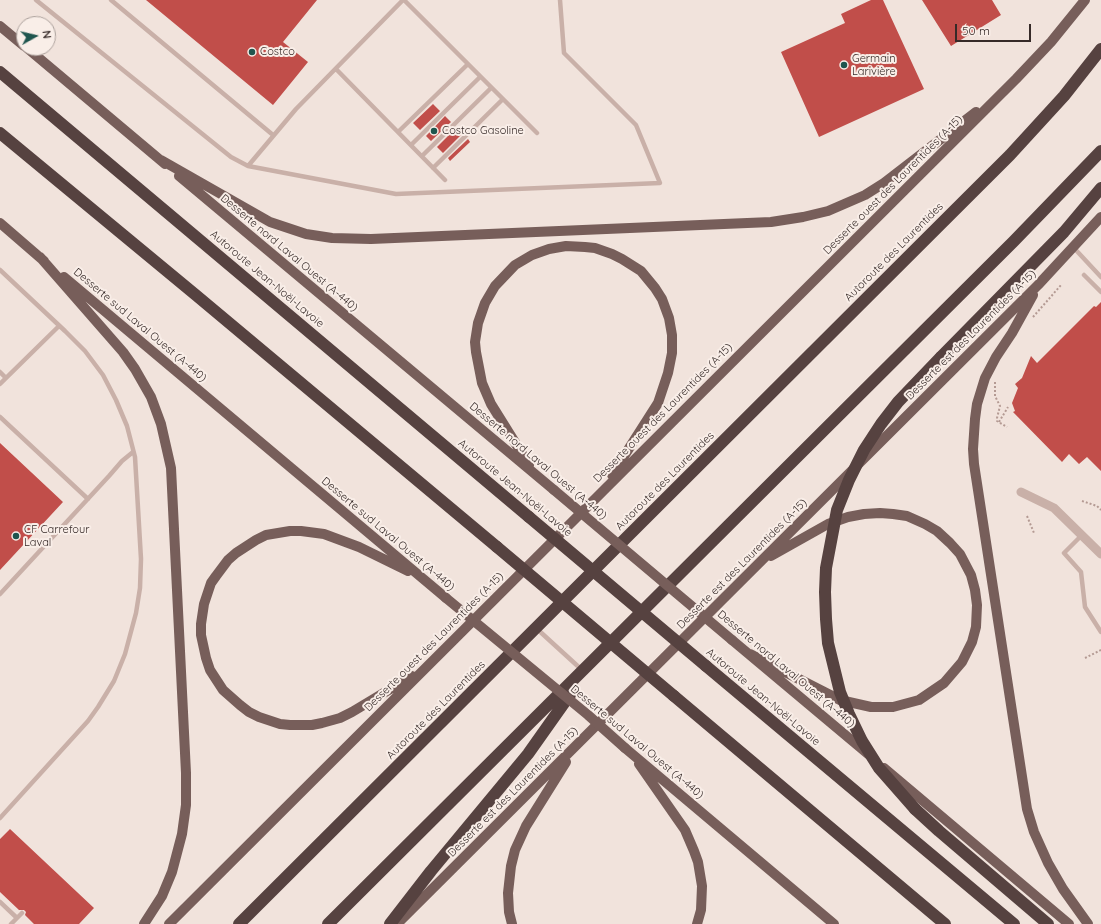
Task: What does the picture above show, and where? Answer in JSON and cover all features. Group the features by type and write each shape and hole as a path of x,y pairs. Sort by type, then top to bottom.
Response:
{"highway":[{"name":"Autoroute des Laurentides","path":"239,924 1010,155 1064,96 1101,49"},
{"name":"Autoroute Jean-Noël-Lavoie","path":"0,72 1014,924"},
{"path":"0,133 198,296 945,924"},
{"path":"328,924 583,672 596,657 1024,230 1101,151"},
{"path":"1048,924 915,809 879,768 862,741 840,692 828,643 825,592 826,568 837,510 864,450 881,424 909,390 1064,232 1101,188"},
{"path":"390,924 431,871 528,754 583,672"}],"main road":[{"name":"Desserte ouest des Laurentides (A-15)","path":"169,924 1008,87 1042,52 1085,0"},
{"path":"0,26 16,39"},
{"name":"Desserte nord Laval Ouest (A-440)","path":"37,56 750,654 1069,924"},
{"path":"161,160 270,222 306,234 332,238 371,239 776,221 828,211 865,195 884,183 1008,87"},
{"name":"Desserte est des Laurentides (A-15)","path":"397,924 574,750 1038,285 1074,248 1101,217"},
{"name":"Desserte sud Laval Ouest (A-440)","path":"0,223 420,577 588,715 834,924"},
{"path":"534,473 493,408 482,383 476,352 478,323 485,303 495,286 508,271 524,259 557,247 575,246 595,248 622,259 641,272 648,279 655,288 666,309 672,344 668,373 658,403 601,492"},
{"path":"40,257 123,352 135,368 150,397 161,424 166,439 171,468 186,773 186,805 181,840 172,872 162,896 144,924"},
{"path":"1038,285 985,378 976,412 973,449 1026,809 1034,832 1048,863 1063,889 1088,924"},
{"path":"750,654 840,700 871,707 893,707 919,700 939,688 949,678 962,662 969,648 977,620 977,597 974,583 960,554 937,531 907,516 871,513 840,520 761,562"},
{"path":"420,577 359,547 324,534 290,531 266,536 245,546 236,553 228,560 216,576 211,584 204,604 201,636 210,670 223,690 240,705 254,714 268,720 285,724 312,725 340,718 426,668"},
{"path":"512,924 509,912 508,893 510,871 516,850 526,826 574,750"},
{"path":"628,750 685,830 694,851 701,874 702,886 701,910 697,924"}],"street":[{"path":"1020,492 1054,508 1101,554"}],"lane":[{"path":"36,0 231,157 248,166 396,194 660,183 636,125 564,53 560,0"},
{"path":"111,0 274,135"},
{"path":"248,166 296,109 404,0 537,133"},
{"path":"398,132 468,64"},
{"path":"336,69 445,180"},
{"path":"411,145 480,77"},
{"path":"422,156 491,88"},
{"path":"433,168 503,99"},
{"path":"1074,248 1101,277"},
{"path":"0,270 90,357 107,382 123,416 134,452 138,489 141,572 136,614 125,654 109,690 88,721 0,818"},
{"path":"1084,275 1101,292"},
{"path":"0,384 59,326"},
{"path":"0,372 6,378"},
{"path":"0,417 88,499"},
{"path":"0,594 122,461 134,452"},
{"path":"1082,535 1064,554 1081,572 1085,607 1092,615 1101,632"},
{"path":"536,628 583,672"},
{"path":"0,902 17,918"},
{"path":"11,924 22,913"}],"path":[{"path":"1031,320 1062,284"},
{"path":"995,381 995,396 1000,406 997,421 1007,427"},
{"path":"999,422 1008,407"},
{"path":"1082,501 1097,506 1101,510"},
{"path":"1027,516 1034,533"},
{"path":"1084,658 1101,650"}],"building":[{"name":"Costco","path":"146,0 317,0 283,42 308,62 273,105"},
{"path":"871,0 883,0 924,89 819,137 781,52 845,23 841,14"},
{"path":"922,0 992,0 1001,15 951,46"},
{"path":"433,104 440,111 420,130 413,123"},
{"path":"445,116 451,122 431,141 426,136"},
{"path":"456,128 462,134 443,153 437,147"},
{"path":"468,139 470,142 450,161 448,158"},
{"path":"1101,302 1101,471 1087,457 1079,464 1069,454 1062,462 1013,412 1015,411 1012,403 1018,388 1015,384 1022,378 1031,356 1037,363 1094,306 1096,307"},
{"name":"CF Carrefour Laval","path":"0,443 63,502 0,570"},
{"path":"10,829 94,908 79,924 34,924 25,915 26,912 24,910 19,910 0,892 0,839"}],"place":[{"name":"Costco","path":"252,52"},
{"name":"Germain Larivière","path":"844,65"},
{"name":"Costco Gasoline","path":"434,131"},
{"name":"CF Carrefour Laval","path":"16,536"}]}
